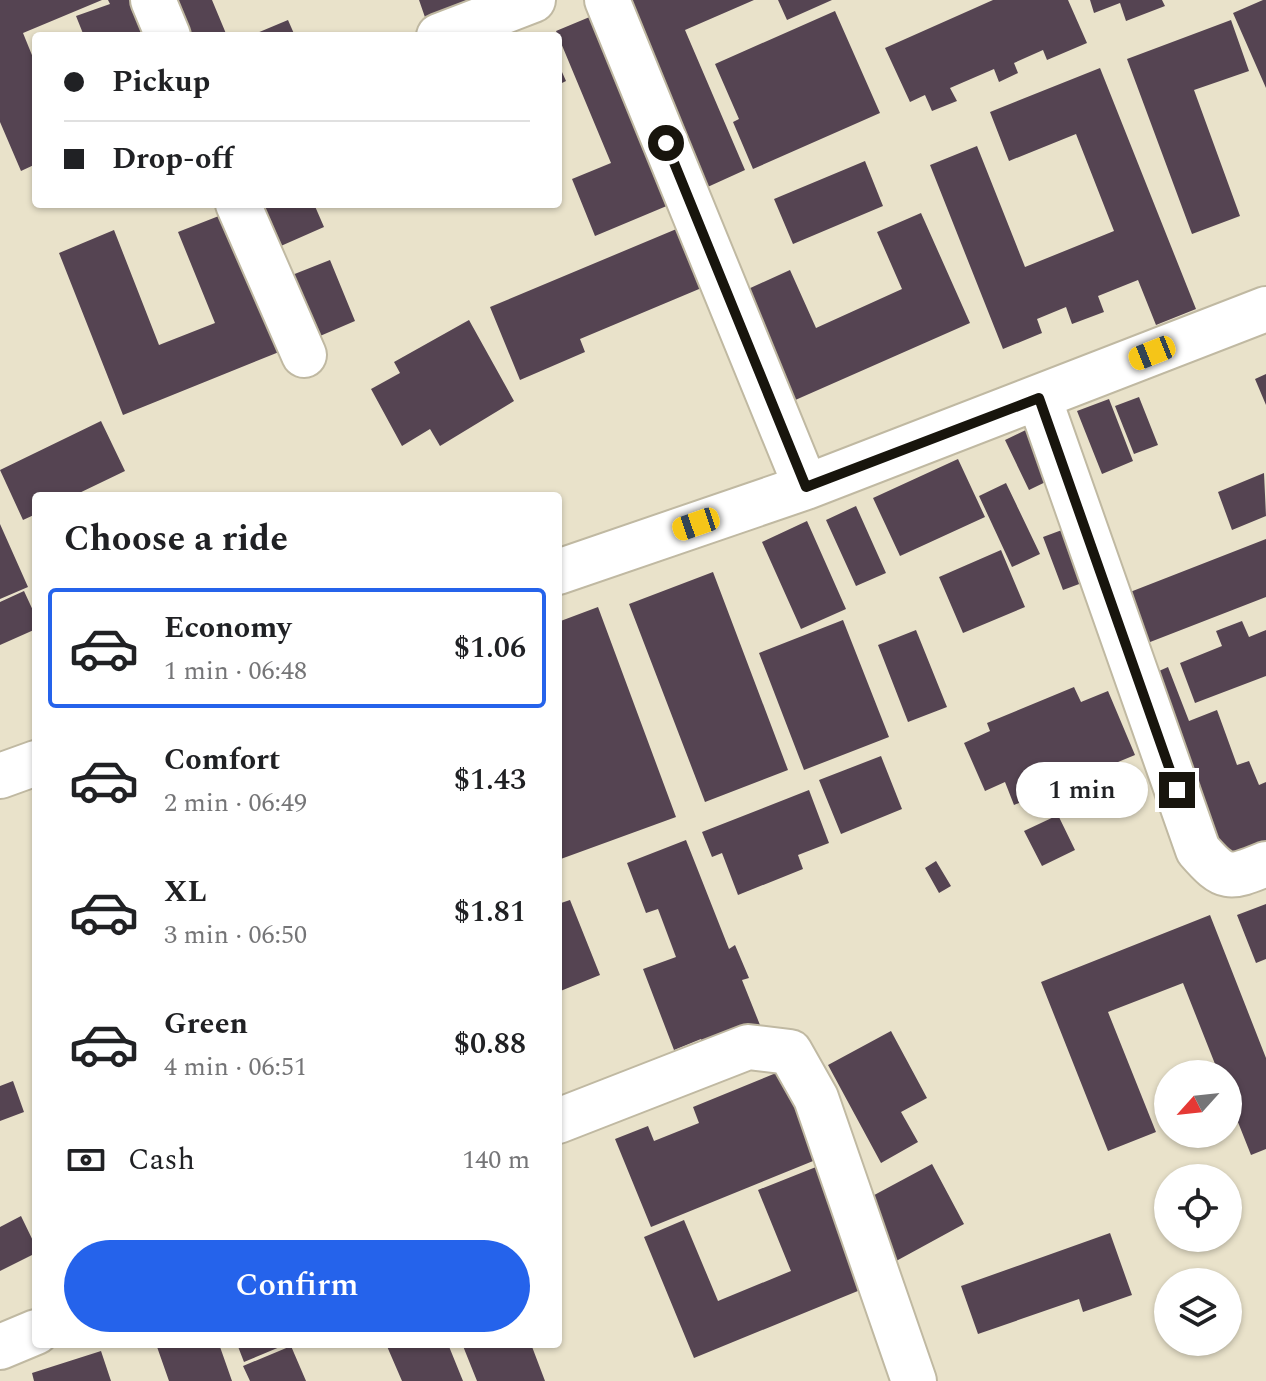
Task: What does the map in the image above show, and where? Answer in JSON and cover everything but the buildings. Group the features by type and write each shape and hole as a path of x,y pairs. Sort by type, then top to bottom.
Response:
{"street":[{"path":"153,0 166,32"},
{"path":"449,32 533,0"},
{"path":"607,0 806,487"},
{"path":"240,208 304,355"},
{"path":"562,571 806,487 1266,309"},
{"path":"1039,398 1198,850 1217,871 1238,875 1266,864"},
{"path":"0,776 32,764"},
{"path":"562,1119 748,1047 790,1052 816,1098 914,1381"},
{"path":"0,1347 32,1334"}],"route":[{"path":"666,143 806,487 1039,398 1177,790"}]}
